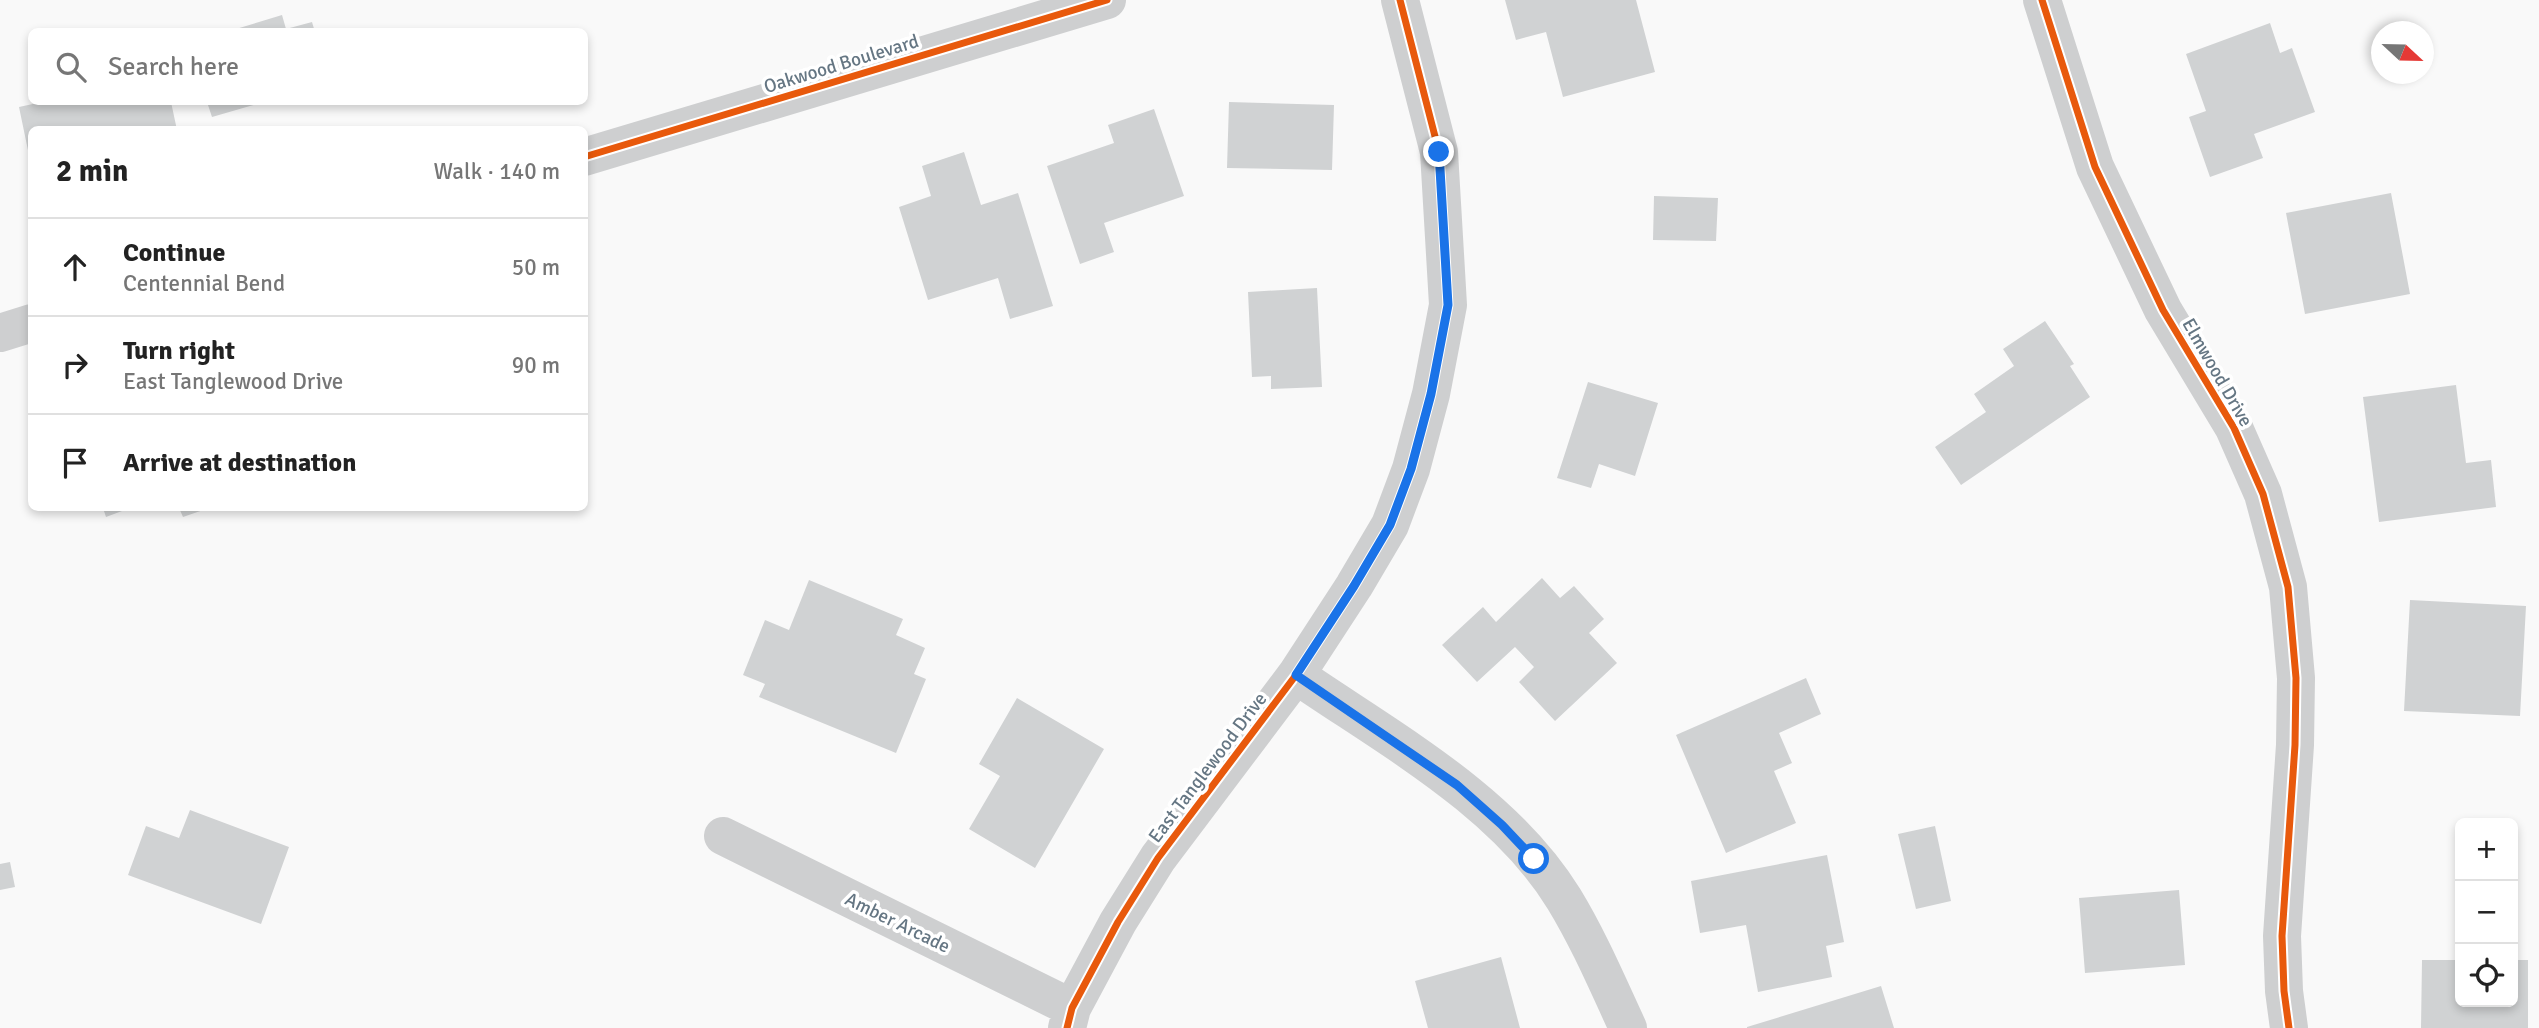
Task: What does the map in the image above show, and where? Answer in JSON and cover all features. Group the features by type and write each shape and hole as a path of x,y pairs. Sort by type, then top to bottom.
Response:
{"street":[{"name":"Oakwood Boulevard","path":"588,156 1107,0"},
{"name":"East Tanglewood Drive","path":"1070,1018 1118,922 1158,858 1296,675 1354,586 1390,525 1411,469 1431,394 1448,305 1439,152 1399,0"},
{"name":"Elmwood Drive","path":"2042,0 2095,167 2163,310 2234,428 2267,507 2288,587 2296,678 2295,745 2282,936 2288,1028"},
{"path":"0,333 28,324"},
{"path":"1296,675 1457,785 1502,825 1534,859 1563,898 1611,989 1628,1028"},
{"name":"Amber Arcade","path":"723,836 1070,1018"}],"building":[{"path":"1505,0 1636,0 1655,72 1563,97 1546,32 1516,40"},
{"path":"282,15 286,28 239,28"},
{"path":"312,22 314,28 290,28"},
{"path":"2270,23 2280,53 2292,48 2315,112 2254,134 2263,158 2210,177 2189,117 2206,111 2186,54"},
{"path":"1229,102 1334,105 1332,170 1227,168"},
{"path":"172,105 176,126 28,126 28,150 19,107"},
{"path":"208,105 254,105 212,117"},
{"path":"1154,109 1184,196 1104,223 1114,252 1080,264 1047,166 1114,143 1108,125"},
{"path":"964,152 981,205 1018,193 1053,306 1010,319 998,278 928,300 899,207 931,196 922,166"},
{"path":"2391,193 2410,294 2305,314 2286,213"},
{"path":"1654,196 1718,198 1716,241 1653,240"},
{"path":"1317,288 1322,387 1271,389 1271,376 1252,377 1248,292"},
{"path":"2045,321 2074,364 2070,366 2090,397 1961,485 1935,447 1986,412 1974,394 2014,366 2003,349"},
{"path":"1588,382 1658,403 1635,476 1599,464 1591,488 1557,478"},
{"path":"2456,385 2466,463 2491,460 2496,507 2379,522 2363,397"},
{"path":"104,511 122,511 106,517"},
{"path":"180,511 200,511 183,517"},
{"path":"1542,578 1560,598 1574,586 1604,619 1589,633 1617,663 1555,721 1519,682 1534,667 1515,647 1477,682 1442,645 1483,607 1496,622"},
{"path":"809,580 903,619 896,635 925,648 914,674 926,679 896,753 759,697 765,684 743,675 765,620 789,630"},
{"path":"2410,600 2526,606 2520,716 2404,711"},
{"path":"1806,678 1821,714 1779,733 1792,763 1774,771 1796,823 1726,853 1676,735"},
{"path":"1017,698 1104,749 1035,868 969,829 1000,776 979,764"},
{"path":"190,810 289,847 261,924 128,875 146,826 179,838"},
{"path":"1935,826 1951,901 1916,909 1898,834"},
{"path":"1827,855 1844,942 1826,946 1832,977 1758,992 1746,925 1700,933 1691,881"},
{"path":"10,862 15,887 0,890 0,864"},
{"path":"2179,890 2185,965 2085,973 2079,898"},
{"path":"1501,957 1520,1028 1428,1028 1415,981"},
{"path":"2422,960 2455,960 2455,1007 2518,1007 2518,960 2528,960 2528,1028 2421,1028"},
{"path":"1881,986 1894,1028 1747,1028 1747,1027"}],"cycle path":[{"path":"588,156 1107,0"},
{"path":"1067,1028 1072,1008 1118,922 1158,858 1296,675 1354,586 1390,525 1411,469 1431,394 1448,305 1439,152 1400,0"},
{"path":"2042,0 2095,167 2163,310 2234,428 2263,494 2288,587 2296,678 2295,745 2282,936 2284,991 2289,1028"}],"route":[{"path":"1439,152 1448,305 1431,394 1411,469 1390,525 1296,675 1457,785 1502,825 1534,859"}]}
